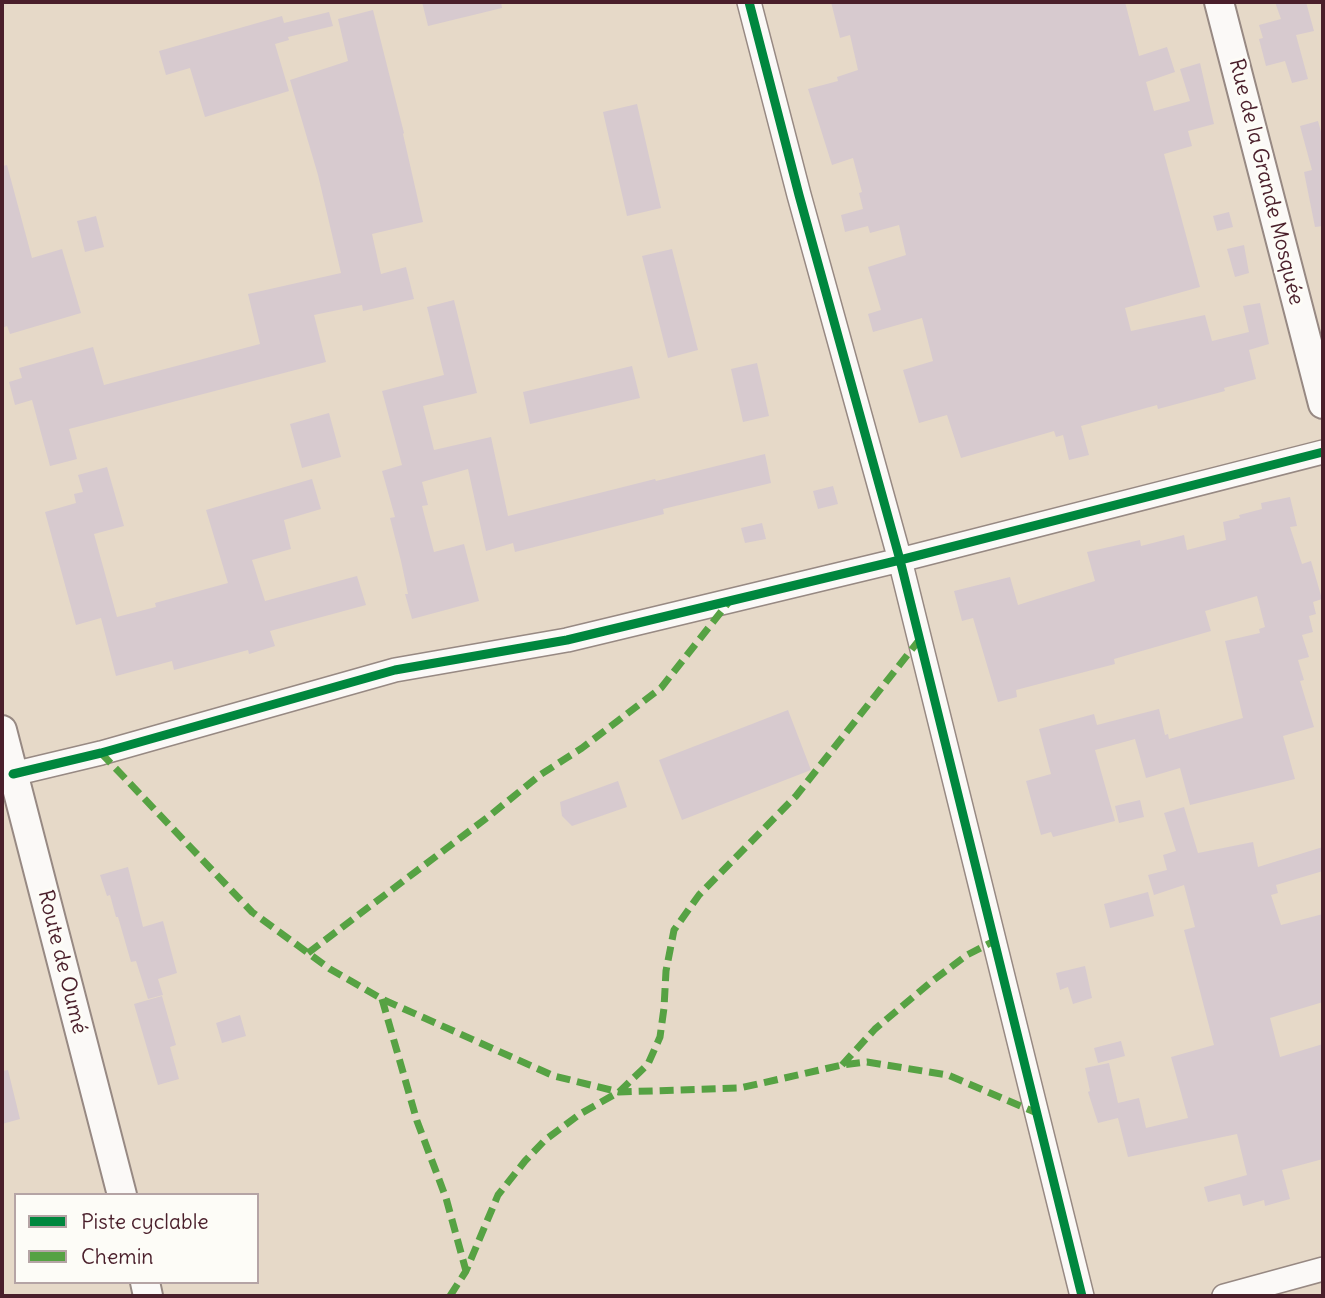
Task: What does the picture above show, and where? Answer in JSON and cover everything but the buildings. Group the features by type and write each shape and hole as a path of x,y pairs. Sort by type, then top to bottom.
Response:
{"street":[{"path":"749,2 799,195 900,560 1082,1296"},
{"name":"Rue de la Grande Mosquée","path":"1219,2 1323,404"},
{"path":"13,775 395,670 567,639 900,560 1323,452"},
{"name":"Route de Oumé","path":"2,730 121,1193"},
{"path":"1224,1296 1323,1269"}],"marked path":[{"path":"308,953 540,775 582,748 661,688 728,603"},
{"path":"450,1296 466,1271 498,1195 525,1161 545,1140 580,1114 619,1092 648,1064 660,1037 666,971 674,930 699,895 796,796 920,639"},
{"path":"101,753 252,912 330,969 382,999 554,1076 619,1092 740,1088 867,1062 948,1075 1037,1113"},
{"path":"842,1065 875,1029 931,982 967,955 994,941"},
{"path":"382,999 417,1121 446,1198 466,1271"}],"cycle path":[{"path":"749,2 799,195 900,560 1082,1296"},
{"path":"13,774 101,753 395,670 567,640 900,560 1323,452"}]}
